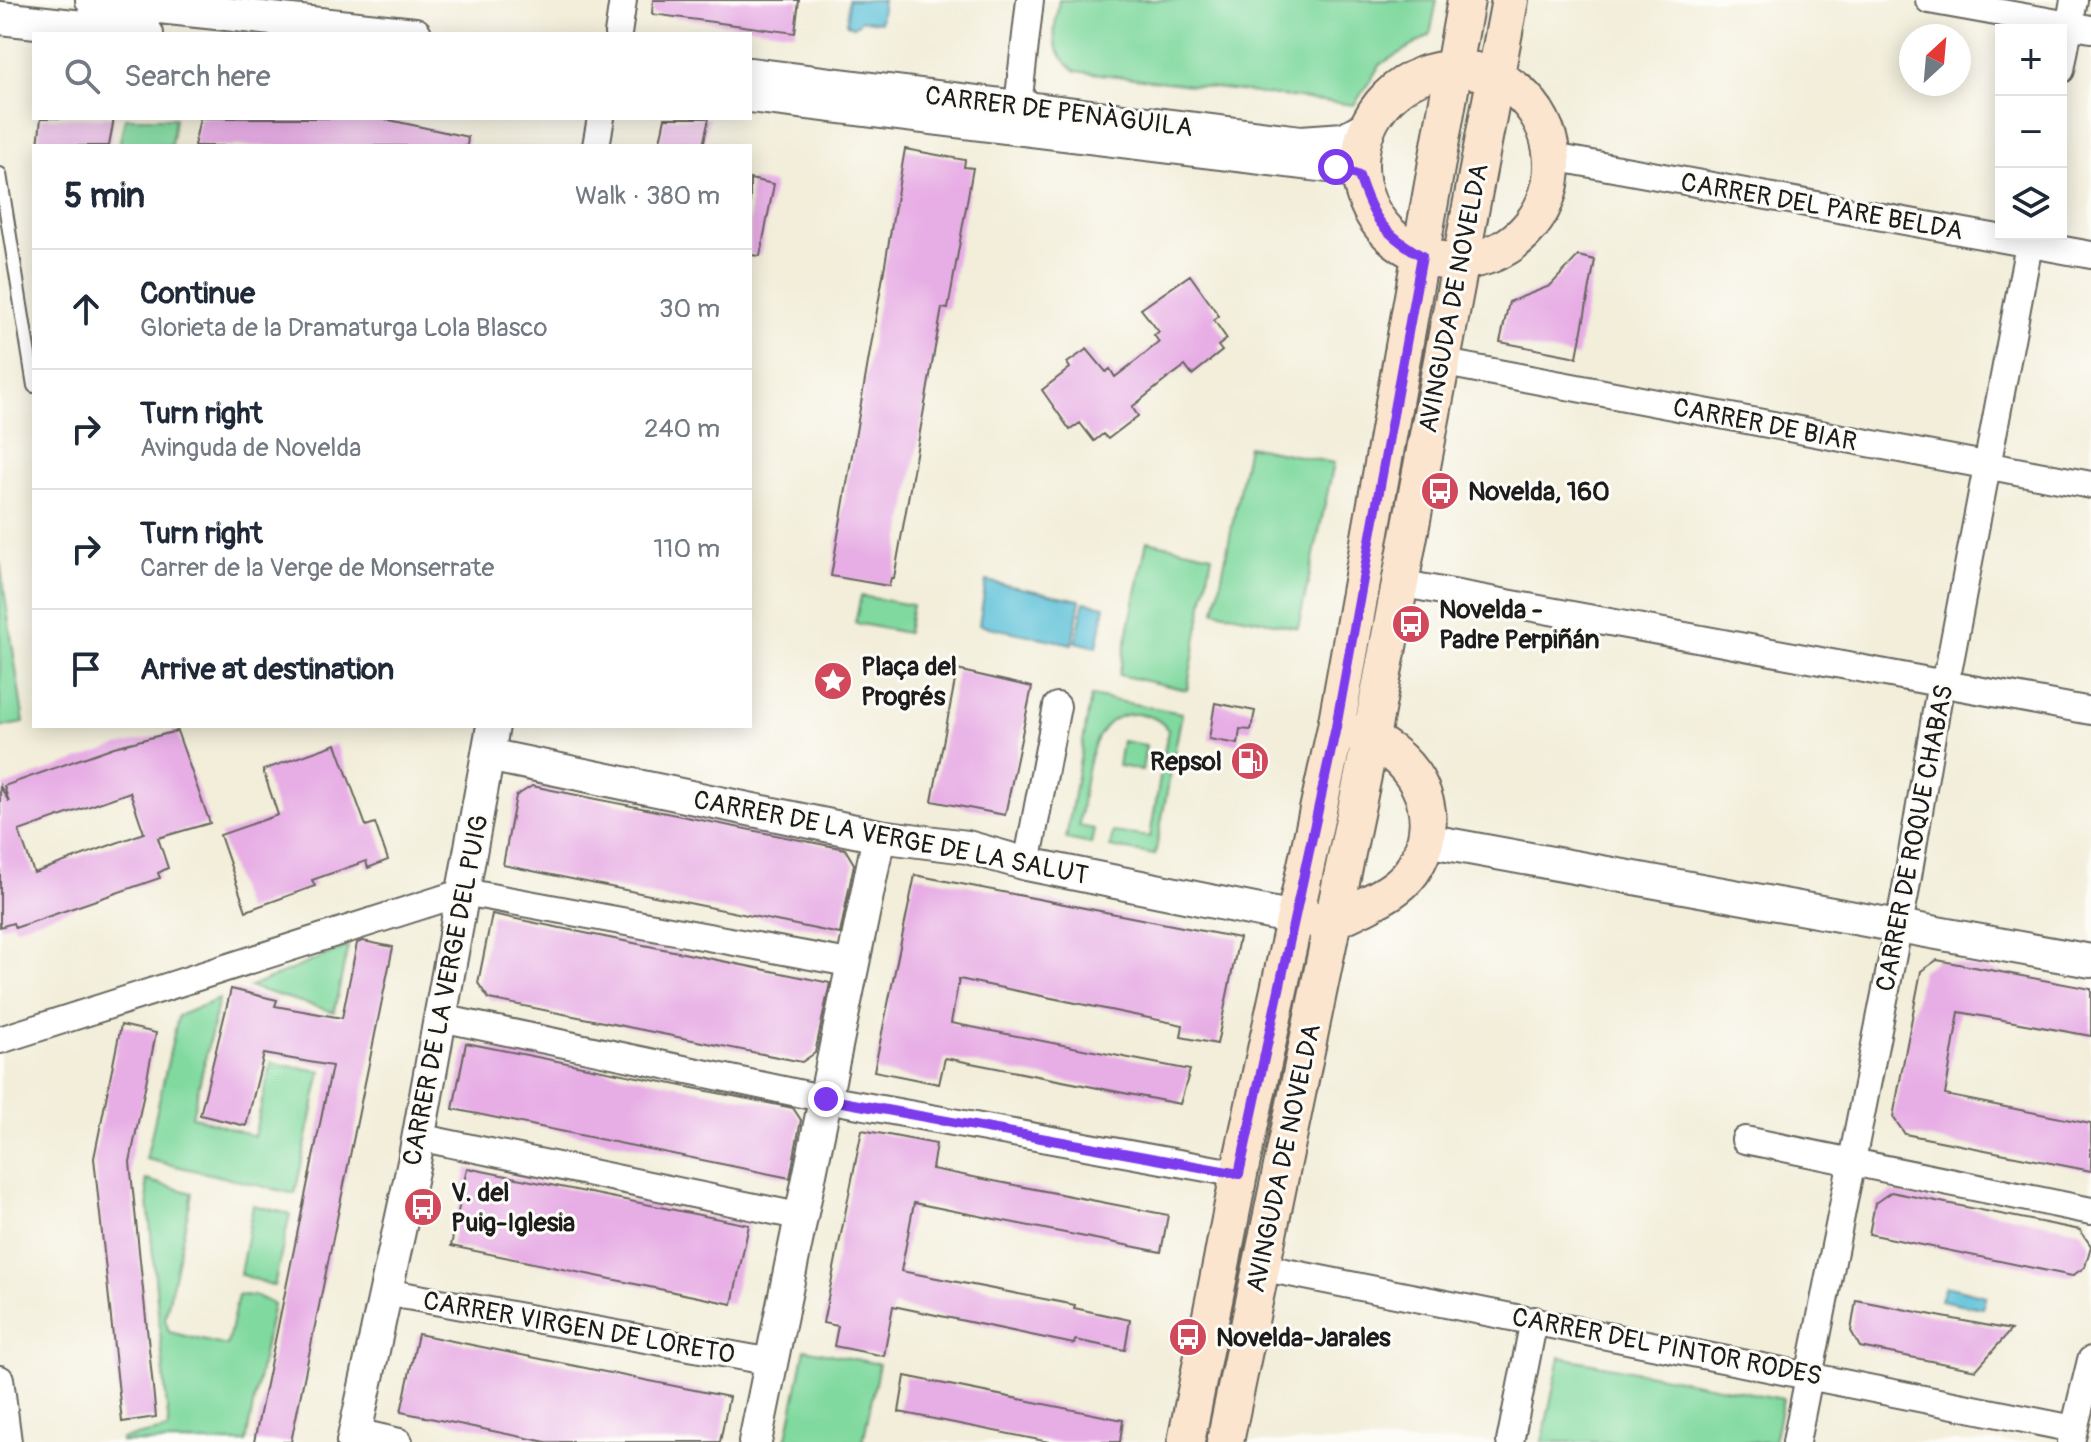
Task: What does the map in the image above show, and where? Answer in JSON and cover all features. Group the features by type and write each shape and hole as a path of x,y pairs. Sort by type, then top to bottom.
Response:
{"main road":[{"name":"AVINGUDA DE NOVELDA","path":"1186,1442 1239,1174 1336,727 1466,0"},
{"name":"AVINGUDA DE NOVELDA","path":"1225,1442 1371,737 1458,262 1510,0"},
{"path":"1452,67 1496,76 1534,106 1547,131 1553,157 1548,198 1528,231 1497,254 1458,262 1422,256 1392,238 1370,211 1359,176 1359,150 1366,127 1385,98 1425,72 1452,67"},
{"path":"1294,918 1333,921 1392,891 1412,870 1425,840 1426,807 1418,781 1392,749 1371,737 1336,727"}],"street":[{"path":"92,0 396,32"},
{"path":"618,32 623,0"},
{"path":"1016,118 1030,0"},
{"path":"1929,0 2078,18 2067,52"},
{"path":"0,18 129,32"},
{"name":"CARRER DE PENÀGUILA","path":"752,74 1336,167 1359,176"},
{"name":"CARRER DE PENÀGUILA","path":"752,96 1301,142 1344,139 1366,127"},
{"path":"596,144 601,120"},
{"name":"CARRER DEL PARE BELDA","path":"1553,157 1995,233"},
{"name":"CARRER DE ROQUE CHABAS","path":"1796,1442 1898,927 1941,682 1949,667 2030,240"},
{"name":"CARRER DEL PARE BELDA","path":"2034,240 2091,255"},
{"name":"CARRER DE BIAR","path":"1440,362 2091,485"},
{"path":"1399,583 2091,711"},
{"path":"1027,864 1057,706"},
{"name":"CARRER DE LA VERGE DE LA SALUT","path":"491,741 879,836 967,847 1027,864 1294,918"},
{"name":"CARRER DE LA VERGE DEL PUIG","path":"354,1437 418,1137 491,741"},
{"path":"755,1442 879,836"},
{"path":"1425,840 2091,961"},
{"path":"0,1040 464,892 854,964"},
{"path":"441,1018 826,1099 1239,1174"},
{"path":"418,1137 803,1217"},
{"path":"1745,1140 1850,1164 2091,1211"},
{"name":"CARRER DEL PINTOR RODES","path":"1260,1267 1809,1374 2072,1436"},
{"name":"CARRER VIRGEN DE LORETO","path":"385,1292 772,1362"},
{"path":"1510,1442 1534,1320"},
{"path":"2072,1436 2091,1360"},
{"path":"0,1379 8,1442"},
{"path":"354,1437 399,1442"}],"lane":[{"path":"0,174 32,374"}],"green space":[{"path":"1059,0 1437,0 1430,35 1381,64 1354,105 1076,71 1060,55 1055,39"},
{"path":"125,120 175,120 171,144 119,144"},
{"path":"1248,446 1334,463 1298,628 1215,611"},
{"path":"1147,541 1212,555 1187,690 1119,675"},
{"path":"0,562 24,723 0,727"},
{"path":"861,596 912,605 907,633 855,623"},
{"path":"1091,696 1182,713 1155,855 1110,847 1113,832 1150,837 1168,730 1158,720 1136,714 1119,717 1106,726 1091,756 1079,826 1094,829 1091,844 1066,839"},
{"path":"1122,741 1146,745 1142,770 1118,766"},
{"path":"348,946 334,1012 250,987"},
{"path":"219,999 192,1116 254,1136 271,1063 321,1071 295,1194 146,1159 178,1016"},
{"path":"146,1180 192,1193 165,1319 169,1332 227,1346 238,1295 257,1296 273,1304 246,1442 121,1442 121,1439 169,1429"},
{"path":"253,1205 290,1214 274,1286 240,1274"},
{"path":"805,1349 879,1364 863,1442 786,1442"},
{"path":"1560,1357 1783,1399 1774,1442 1542,1442"}],"water":[{"path":"848,0 883,0 880,22 862,20 854,27 847,24"},
{"path":"986,581 1080,600 1072,644 979,625"},
{"path":"1084,602 1105,606 1097,647 1076,642"},
{"path":"1945,1286 1986,1296 1982,1308 1940,1300"}],"building":[{"path":"653,0 799,0 795,33 652,14"},
{"path":"41,120 114,120 109,144 38,144"},
{"path":"200,120 389,120 468,137 467,144 194,144"},
{"path":"665,120 709,120 703,144 659,144"},
{"path":"905,149 965,160 964,167 973,168 948,309 942,308 894,578 891,578 889,586 831,576"},
{"path":"752,179 774,184 760,256 752,255"},
{"path":"1578,256 1595,260 1577,357 1500,342 1509,302 1550,286"},
{"path":"1190,275 1219,316 1214,320 1227,339 1218,346 1222,351 1192,375 1185,366 1167,379 1132,407 1138,416 1108,439 1103,434 1094,441 1080,423 1070,430 1042,390 1070,368 1067,363 1087,349 1106,372 1110,369 1115,377 1137,360 1159,342 1154,335 1159,332 1141,309"},
{"path":"957,670 1032,687 1005,815 932,801"},
{"path":"1215,703 1255,711 1251,730 1240,729 1238,744 1209,739"},
{"path":"177,731 210,823 158,838 168,868 158,873 160,878 15,928 13,923 0,927 0,786 9,802 4,786 114,747","holes":["130,792 144,833 34,873 19,831"]},
{"path":"336,744 366,826 375,823 388,860 368,868 366,861 312,880 315,886 246,911 220,835 278,815 263,770"},
{"path":"532,786 845,849 854,864 840,934 503,865 516,796"},
{"path":"915,875 1239,938 1217,1044 1181,1037 1183,1025 959,979 951,1023 1190,1070 1180,1104 945,1058 939,1084 874,1071"},
{"path":"492,914 830,983 815,1053 802,1062 489,999 478,983"},
{"path":"363,941 393,947 291,1442 254,1442 332,1066 264,1054 246,1126 200,1115 231,989 277,1000 275,1006 342,1018 357,943"},
{"path":"1937,960 2091,989 2091,1036 1959,1012 1945,1095 2091,1124 2091,1171 1905,1134 1893,1117 1921,971"},
{"path":"121,1025 156,1033 130,1162 156,1417 122,1422 94,1158"},
{"path":"466,1043 793,1108 801,1120 790,1178 453,1109"},
{"path":"862,1130 936,1144 932,1169 1168,1215 1161,1252 914,1203 901,1271 1075,1305 1074,1308 1130,1320 1125,1350 1075,1340 1074,1344 893,1306 884,1356 834,1346 838,1326 823,1323"},
{"path":"467,1168 749,1225 732,1304 451,1246"},
{"path":"1891,1192 2080,1230 2091,1246 2085,1267 2072,1276 1869,1234 1875,1203"},
{"path":"1856,1300 2011,1330 1976,1370 1860,1347 1851,1331"},
{"path":"418,1334 729,1397 720,1442 546,1442 401,1412"},
{"path":"905,1376 1123,1420 1120,1442 1049,1442 899,1412"}],"place":[{"name":"Novelda, 160","path":"1440,491"},
{"name":"Novelda - Padre Perpiñán","path":"1411,624"},
{"name":"Plaça del Progrés","path":"833,681"},
{"name":"Repsol","path":"1250,761"},
{"name":"V. del Puig-Iglesia","path":"423,1207"},
{"name":"Novelda-Jarales","path":"1188,1337"}],"route":[{"path":"826,1099 1239,1174 1336,727 1422,256 1392,238 1370,211 1359,176 1336,167"}]}
